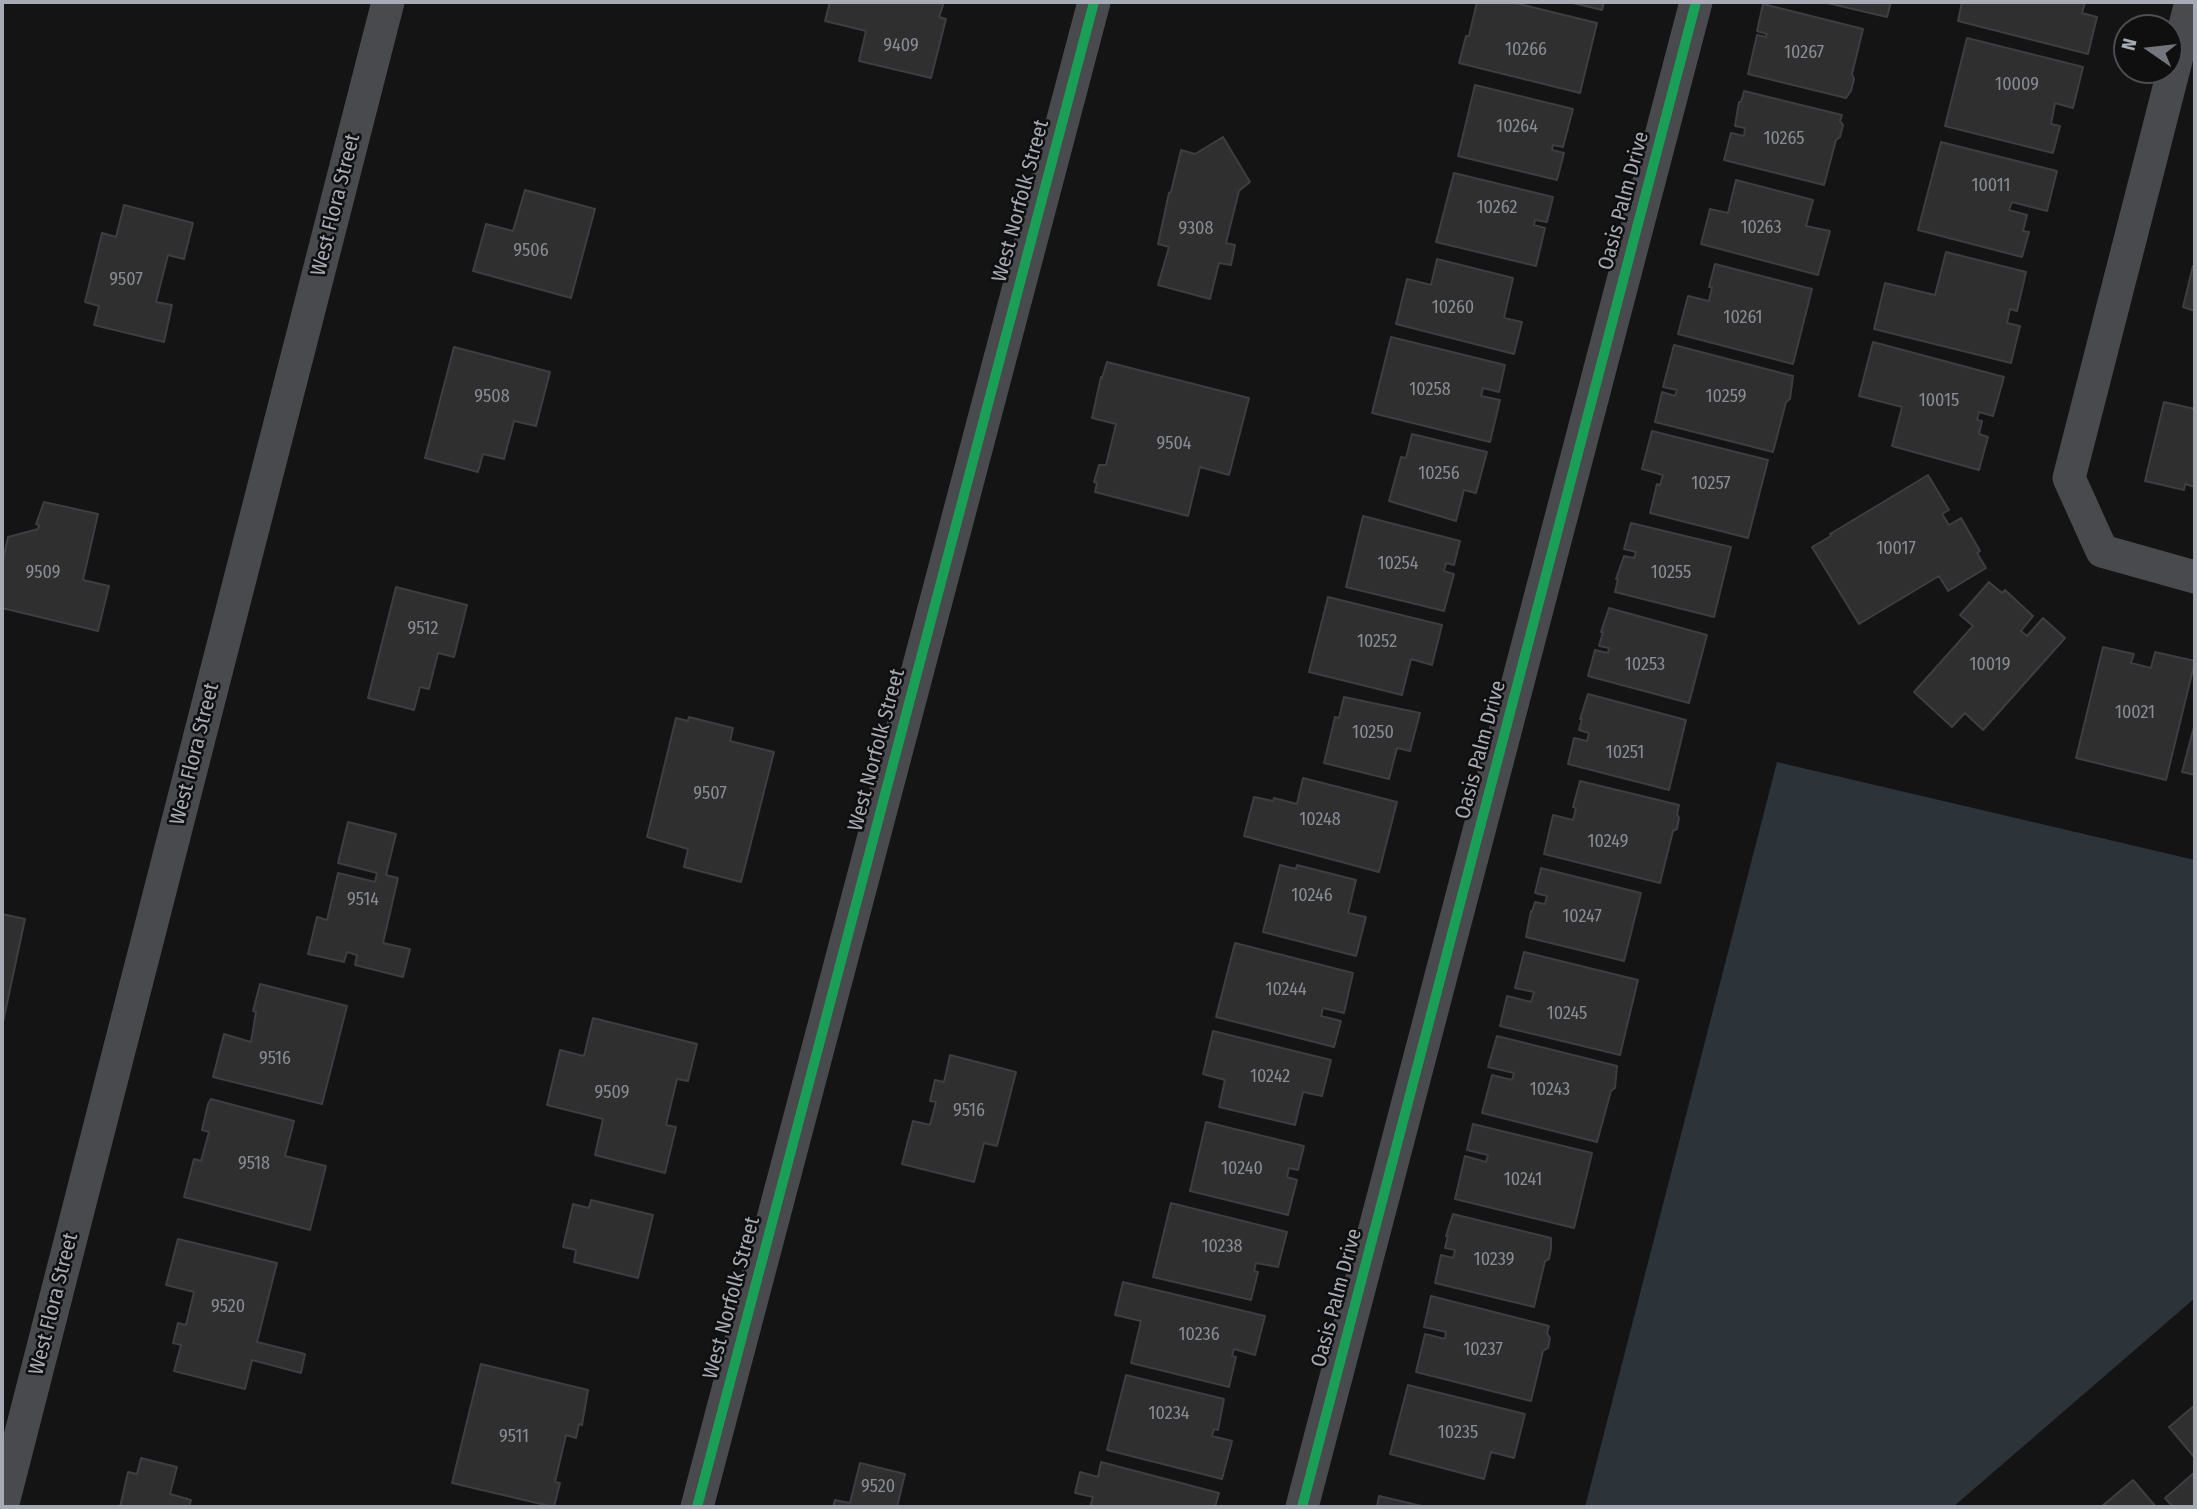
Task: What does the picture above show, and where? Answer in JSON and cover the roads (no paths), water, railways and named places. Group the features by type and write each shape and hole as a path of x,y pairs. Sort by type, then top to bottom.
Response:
{"street":[{"name":"West Flora Street","path":"2,1507 388,2"},
{"name":"West Norfolk Street","path":"697,1507 1094,2"},
{"name":"Oasis Palm Drive","path":"1302,1507 1696,2"},
{"path":"2191,2 2069,478 2102,551 2195,577"}]}
